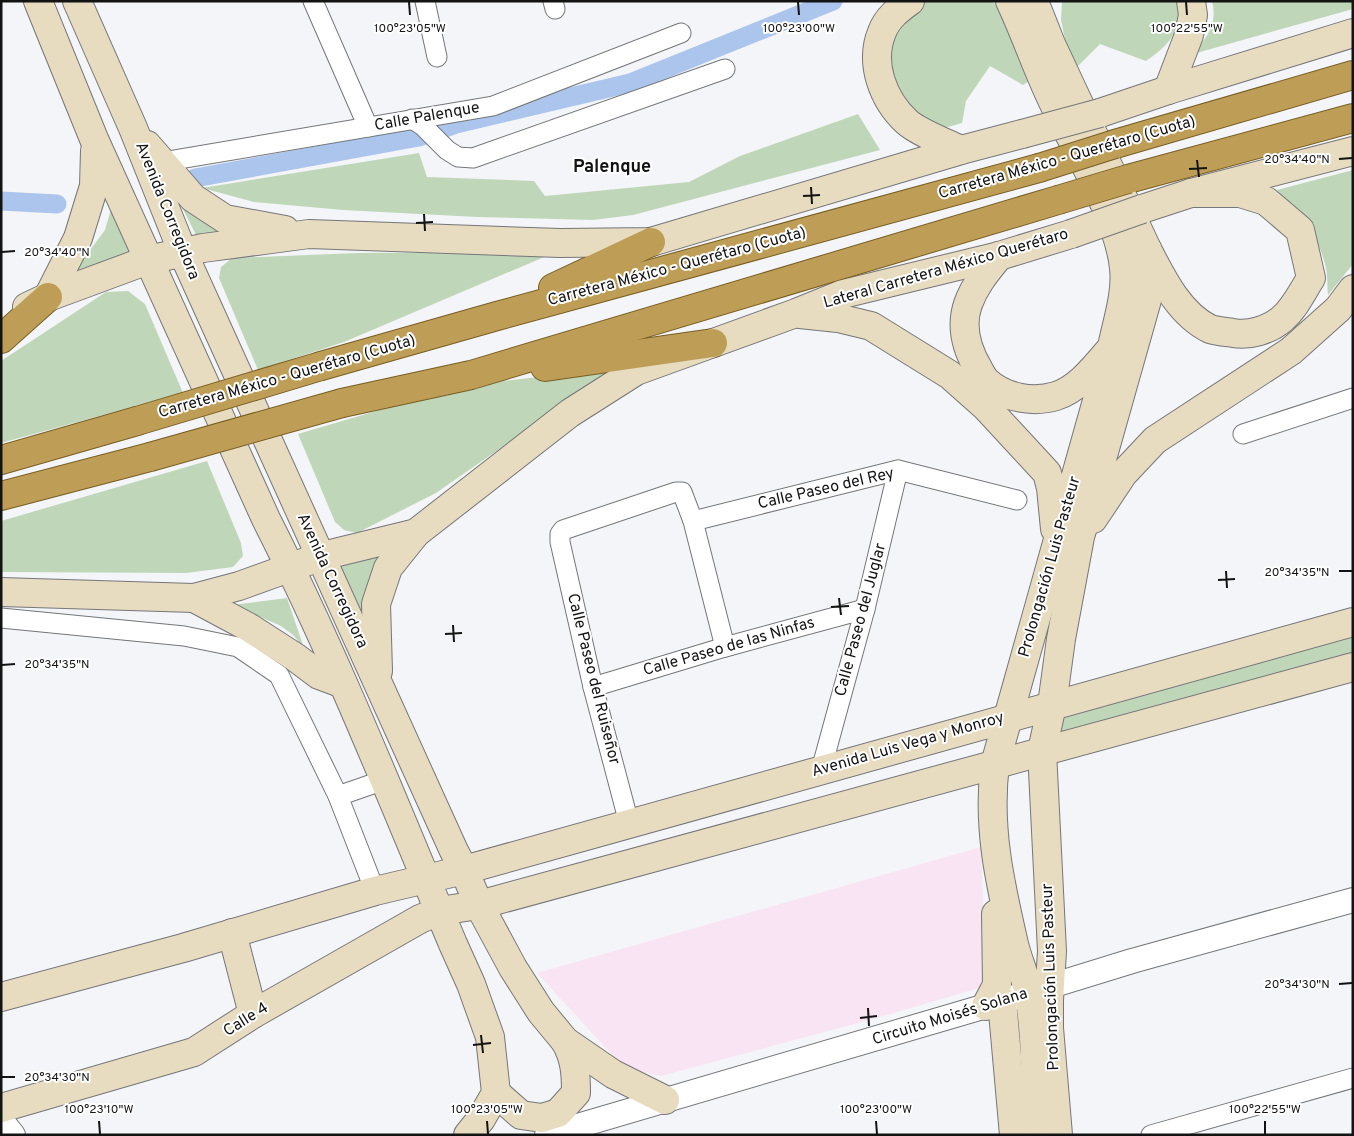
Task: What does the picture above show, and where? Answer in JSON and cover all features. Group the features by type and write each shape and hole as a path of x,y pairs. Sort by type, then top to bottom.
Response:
{"highway":[{"name":"Carretera México - Querétaro (Cuota)","path":"1,460 498,316 1038,168 1353,75"},
{"path":"1,496 150,457 342,403 471,375 1128,178 1353,118"},
{"path":"498,316 651,242"},
{"path":"1,339 48,297"},
{"path":"471,375 564,365 713,343"}],"main road":[{"name":"Avenida Corregidora","path":"38,1 94,140 343,684 471,984 490,1037 496,1093"},
{"name":"Avenida Corregidora","path":"77,1 133,128 182,253 322,556 454,851 479,904 513,968 536,1005 565,1041 613,1074 665,1100"},
{"path":"910,1 895,12 882,31 876,53 878,72 885,92 895,109 908,124 961,150"},
{"path":"991,1 1021,7"},
{"path":"1049,1 1051,44"},
{"path":"1168,90 1189,35 1193,15 1191,1"},
{"name":"Prolongación Luis Pasteur","path":"1021,7 1051,44 1148,249 1147,300 1008,717 995,764 992,790 994,850 1015,946 1039,990 1049,1028 1058,1135"},
{"name":"Prolongación Luis Pasteur","path":"1021,7 1040,74 1099,193 1117,236 1124,268 1123,293 1112,347 1068,540 1061,639 1052,705 1042,751 1052,951 1039,990 1033,1024 1037,1135"},
{"path":"133,128 193,198 225,219 309,234 560,243 651,242 961,150 1100,113 1353,33"},
{"path":"48,297 78,238 94,186 94,140"},
{"name":"Lateral Carretera México Querétaro","path":"1,592 194,598 238,586 322,556 416,533 570,413 636,371 843,294 999,256 1072,234 1191,193 1353,151"},
{"path":"1148,249 1160,274 1176,299 1193,318 1211,329 1241,334 1262,330 1282,319 1293,307 1311,278 1300,230 1266,201 1240,193 1191,193"},
{"path":"1,321 48,297 148,260 203,248 309,234"},
{"path":"999,256 979,280 968,306 964,331 970,356 987,382 1013,397 1040,399 1057,396 1077,384 1112,347"},
{"path":"1068,540 1123,474 1155,440 1291,351 1338,309 1353,289"},
{"path":"796,313 838,318 870,326 950,376 986,407 1047,473 1068,540"},
{"path":"379,685 376,604 388,568 416,533"},
{"path":"194,598 250,628 319,674 343,684"},
{"name":"Avenida Luis Vega y Monroy","path":"464,870 1353,622"},
{"path":"479,904 1353,667"},
{"path":"752,790 767,826"},
{"path":"994,850 997,984 994,1004 1014,1135"},
{"path":"1,997 375,891 464,870"},
{"name":"Calle 4","path":"1,1108 194,1052 253,1014 420,919 439,911 479,904"},
{"path":"232,933 253,1014"},
{"path":"468,1135 481,1119 496,1093 521,1116 542,1130 556,1133 576,1116 575,1065 565,1041"},
{"path":"521,1116 542,1118 558,1113 576,1093"}],"street":[{"path":"313,1 368,127"},
{"path":"424,1 437,57"},
{"name":"Calle Palenque","path":"162,162 368,127 417,122 493,106 681,33"},
{"path":"417,122 447,150 458,157 473,158 725,69"},
{"path":"1243,434 1353,398"},
{"name":"Calle Paseo del Rey","path":"693,521 898,470 1017,500"},
{"name":"Calle Paseo del Juglar","path":"821,770 865,609 898,470"},
{"name":"Calle Paseo del Ruiseñor","path":"629,823 593,687 560,542 560,534 567,528 676,492 682,492 693,521"},
{"path":"693,521 725,647"},
{"name":"Calle Paseo de las Ninfas","path":"593,687 725,647 865,609"},
{"path":"1,618 184,636 238,648 279,675 338,796 375,891"},
{"path":"338,796 384,780"},
{"name":"Circuito Moisés Solana","path":"556,1133 994,1004 1132,961 1353,900"},
{"path":"1151,1135 1353,1078"},
{"path":"1,1120 13,1135"}],"shaded area":[{"path":"981,847 986,986 880,1017 661,1076 636,1071 615,1058 537,973"}],"green space":[{"path":"910,1 991,1 1019,20 1040,74 1023,85 990,66 966,101 962,123 927,133 895,109 882,31"},
{"path":"1062,1 1179,1 1178,21 1168,43 1146,61 1100,44 1072,72 1061,20"},
{"path":"1212,1 1353,1 1353,9 1193,54 1210,30 1214,17"},
{"path":"858,114 880,150 633,215 593,220 477,217 343,210 254,202 202,188 419,153 427,177 534,181 545,196 689,182 740,156"},
{"path":"1353,170 1353,264 1328,295 1326,268 1317,242 1306,224 1277,190"},
{"path":"179,201 269,236 199,241"},
{"path":"111,209 133,259 66,282 105,230"},
{"path":"556,252 344,342 258,370 219,278 221,267 232,258 358,253"},
{"path":"128,291 145,304 183,393 1,443 1,361 106,292"},
{"path":"616,368 436,493 357,533 344,530 335,522 298,434 461,386"},
{"path":"207,461 241,543 243,556 233,567 186,573 1,572 1,521"},
{"path":"389,552 362,622 334,563"},
{"path":"287,598 304,648 293,635 281,626 233,605"},
{"path":"1353,633 1353,656 1062,737 1051,716"}],"waterway":[{"path":"195,178 419,137 456,124 630,83 833,1"},
{"path":"1,201 57,204"}],"district":[{"name":"Palenque","path":"612,167"}]}
